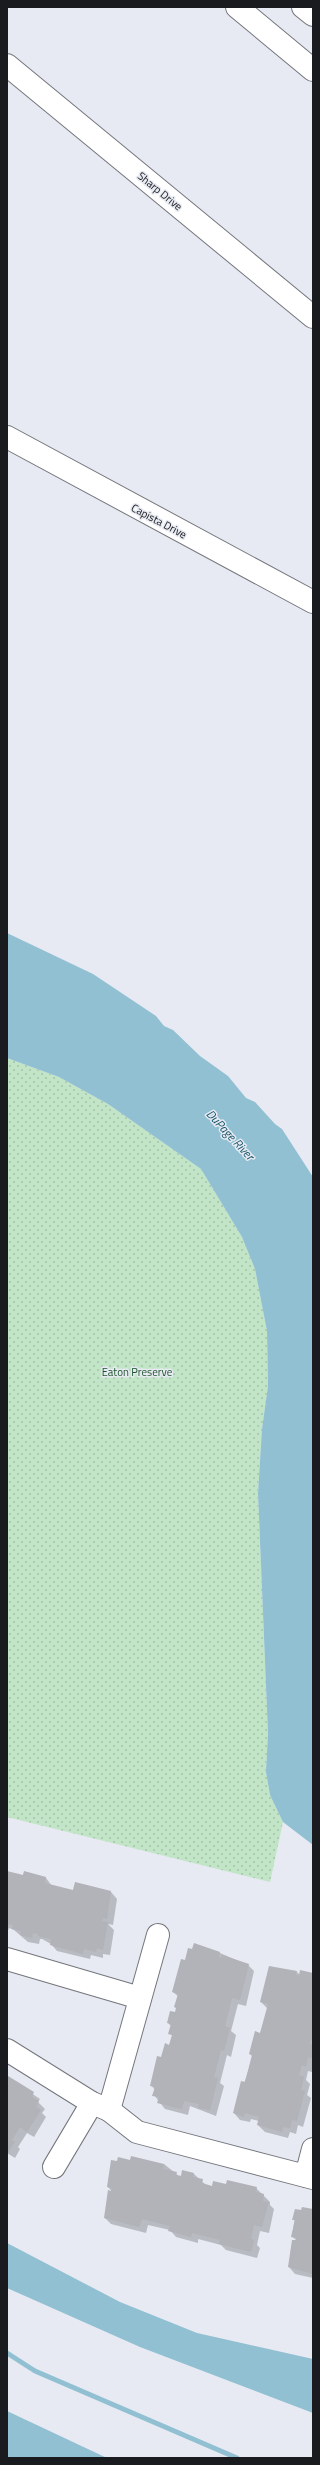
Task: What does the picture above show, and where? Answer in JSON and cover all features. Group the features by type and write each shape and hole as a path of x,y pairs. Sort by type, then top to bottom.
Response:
{"street":[{"path":"237,7 313,70"},
{"path":"304,7 313,15"},
{"name":"Sharp Drive","path":"7,65 313,317"},
{"name":"Capista Drive","path":"7,437 313,602"},
{"path":"54,2167 100,2107 140,1998 158,1935"},
{"path":"7,1959 140,1998"},
{"path":"7,2050 100,2107 137,2132 310,2177 313,2149"}],"green space":[{"name":"Eaton Preserve","path":"7,1058 59,1077 108,1104 201,1169 242,1237 255,1269 267,1331 268,1386 262,1429 258,1493 268,1733 266,1772 270,1795 283,1822 270,1882 7,1817"}],"water":[{"name":"DuPage River","path":"7,933 93,974 156,1016 164,1026 173,1030 200,1056 228,1076 246,1098 255,1102 275,1124 282,1129 313,1177 313,1845 283,1822 270,1795 266,1772 268,1733 258,1493 262,1429 268,1386 267,1331 255,1269 242,1237 201,1169 108,1104 59,1077 7,1058"},
{"path":"7,2243 120,2302 197,2333 313,2359 313,2413 140,2347 7,2288"},
{"path":"7,2411 107,2458 7,2458"}],"building":[{"path":"7,1871 23,1875 24,1871 46,1877 45,1883 73,1890 75,1882 111,1891 107,1919 103,1918 102,1921 108,1922 103,1950 97,1948 96,1952 84,1949 83,1954 50,1945 51,1939 38,1936 38,1934 33,1933 32,1938 20,1935 21,1931 12,1929 13,1925 7,1924"},
{"path":"194,1943 220,1952 219,1957 221,1958 222,1955 249,1964 240,2000 232,1998 225,2026 230,2028 224,2051 221,2050 214,2077 218,2078 210,2110 198,2108 199,2104 184,2101 182,2109 157,2103 159,2097 152,2096 155,2087 150,2086 157,2056 161,2057 165,2043 169,2045 172,2035 168,2034 171,2024 167,2023 170,2011 175,2012 176,2008 174,2007 178,1994 172,1992 181,1959 185,1960 188,1948 192,1949"},
{"path":"269,1966 297,1971 296,1975 299,1975 300,1970 313,1973 313,2040 311,2040 310,2044 313,2045 313,2056 312,2058 308,2057 306,2067 302,2065 299,2075 304,2077 301,2090 305,2091 297,2121 292,2120 290,2128 283,2127 282,2132 257,2125 259,2117 245,2113 244,2117 233,2113 241,2081 245,2082 252,2055 249,2054 255,2031 260,2033 268,2004 260,2002"},
{"path":"8,2076 34,2092 32,2097 39,2101 36,2107 41,2110 27,2132 20,2127 12,2140 15,2142 8,2152"},
{"path":"131,2156 164,2164 163,2169 177,2172 176,2175 181,2176 182,2170 194,2173 193,2177 203,2179 202,2183 212,2186 213,2181 226,2184 227,2180 257,2187 256,2192 264,2194 263,2201 269,2202 262,2227 254,2225 251,2239 254,2240 251,2252 219,2244 220,2240 192,2233 191,2237 168,2231 170,2226 142,2219 139,2227 104,2218 108,2190 111,2191 112,2188 107,2187 111,2160 117,2161 118,2157 130,2160"},
{"path":"302,2207 313,2209 313,2274 288,2267 292,2240 296,2240 296,2238 291,2237 295,2220 292,2220 295,2209 301,2210"}],"waterway":[{"path":"7,2353 35,2371 237,2458"}]}
